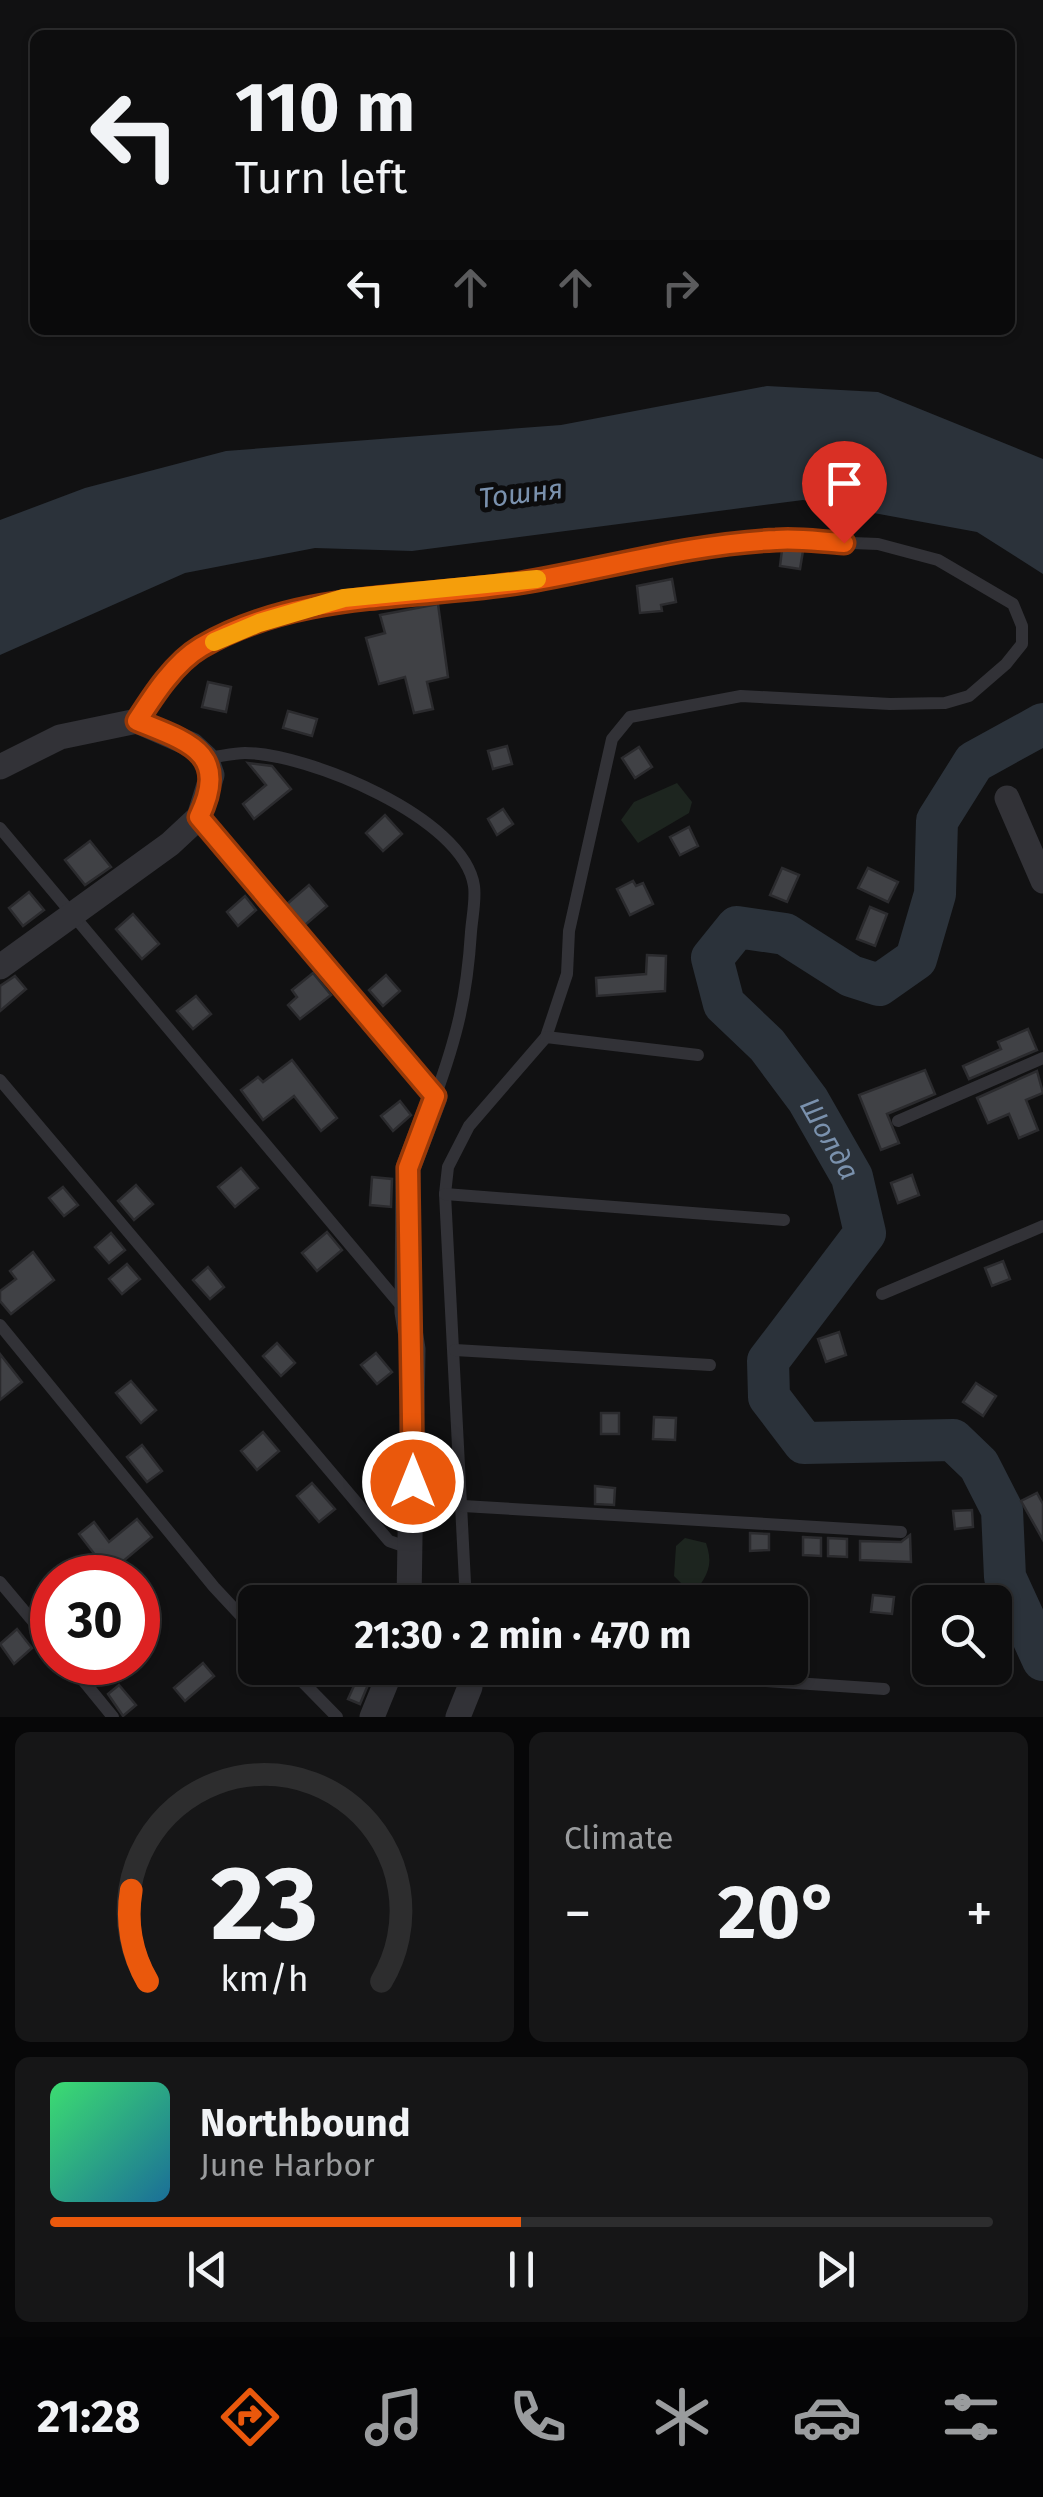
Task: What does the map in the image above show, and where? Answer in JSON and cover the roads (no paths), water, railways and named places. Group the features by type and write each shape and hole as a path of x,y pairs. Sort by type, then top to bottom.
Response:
{"street":[{"path":"0,767 60,738 137,721 192,745 206,758 212,776 199,817 170,844 0,967"},
{"path":"1007,798 1043,881"},
{"path":"410,1585 413,1349 407,1312 408,1168 435,1096"},
{"path":"372,1717 385,1685"},
{"path":"458,1717 466,1685"}],"lane":[{"path":"137,721 157,690 199,648 259,623 344,598 518,583 646,557 776,540 878,544 938,560 1012,604 1022,626 1022,644 969,696 945,702 890,704 740,696 630,717 612,739 568,931 567,974 546,1037 470,1126 448,1167 445,1194 465,1585"},
{"path":"199,817 435,1096 461,1025 474,884 449,840 417,813 364,786 284,760 246,753 206,758"},
{"path":"0,828 407,1312"},
{"path":"546,1037 698,1055"},
{"path":"898,1121 1043,1058"},
{"path":"0,1080 390,1540 413,1550"},
{"path":"445,1194 784,1220"},
{"path":"882,1294 1043,1226"},
{"path":"0,1325 238,1613"},
{"path":"455,1350 710,1364"},
{"path":"463,1506 901,1532"},
{"path":"0,1582 30,1618"},
{"path":"808,1684 884,1689"},
{"path":"87,1685 113,1717"},
{"path":"306,1685 337,1717"}],"water":[{"name":"Тошня","path":"767,386 878,392 1043,459 1043,574 977,532 803,500 412,551 315,548 185,573 0,655 0,520 85,488 226,451 561,425"}],"waterway":[{"name":"Шолда","path":"1043,724 974,762 937,821 935,894 916,959 879,985 851,976 785,934 737,927 712,958 724,1004 767,1045 808,1100 852,1177 865,1233 768,1361 769,1397 804,1443 953,1440 979,1465 1002,1510 1005,1577 1043,1660"}]}
